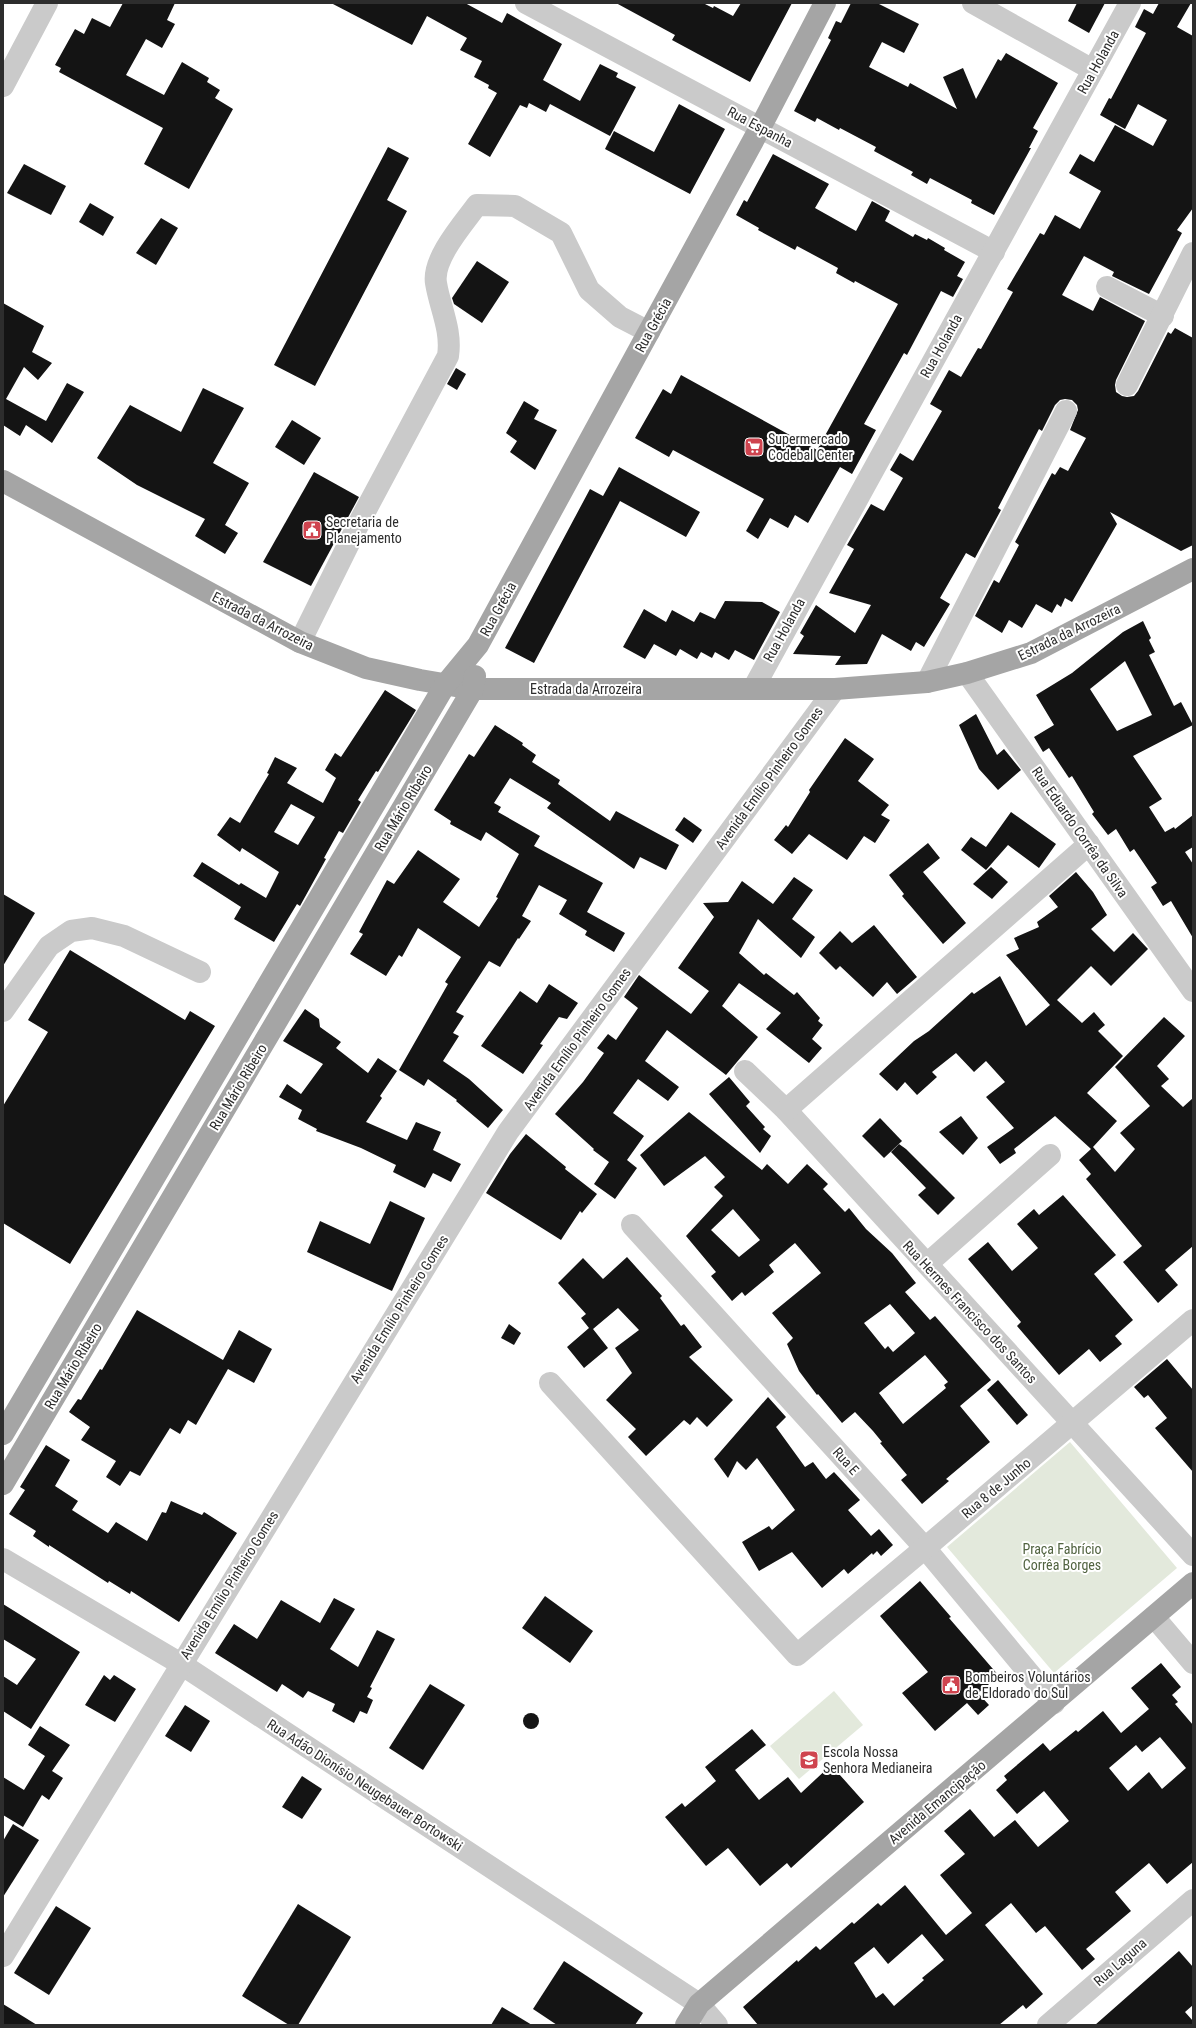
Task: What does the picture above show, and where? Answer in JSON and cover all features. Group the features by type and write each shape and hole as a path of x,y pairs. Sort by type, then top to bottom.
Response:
{"main road":[{"name":"Rua Grécia","path":"445,685 478,645 760,128 825,3"},
{"name":"Estrada da Arrozeira","path":"3,481 300,642 366,668 445,685 473,689 835,689 927,682 967,673 1031,654 1193,569"},
{"name":"Rua Grécia","path":"473,689 478,645"},
{"name":"Rua Mário Ribeiro","path":"3,1434 445,685"},
{"name":"Rua Mário Ribeiro","path":"3,1484 473,689"},
{"path":"201,1099 222,1114"},
{"name":"Avenida Emancipação","path":"686,2025 699,2004 1193,1583"}],"street":[{"path":"3,86 47,3"},
{"name":"Rua Espanha","path":"526,3 994,252"},
{"path":"973,3 1093,70"},
{"name":"Rua Holanda","path":"753,689 1130,3"},
{"path":"300,642 362,517 448,356 450,342 435,282 437,269 451,239 477,205 514,206 561,233 589,290 620,317 649,332"},
{"path":"1127,386 1193,253"},
{"path":"1107,287 1163,316"},
{"path":"927,682 1066,411"},
{"name":"Rua Eduardo Corrêa da Silva","path":"967,673 1193,991"},
{"name":"Avenida Emílio Pinheiro Gomes","path":"3,1956 508,1132 835,689"},
{"path":"786,1110 1089,844"},
{"path":"3,1011 48,946 71,931 92,928 124,936 200,972"},
{"name":"Rua Hermes Francisco dos Santos","path":"746,1070 786,1110 1193,1555"},
{"path":"927,1264 1050,1155"},
{"name":"Rua E","path":"632,1225 925,1548 1054,1703"},
{"name":"Rua 8 de Junho","path":"550,1383 797,1655 1193,1320"},
{"name":"Rua Adão Dionísio Neugebauer Bortowski","path":"3,1559 181,1664 699,2004 717,2025"},
{"path":"1154,1616 1193,1663"},
{"name":"Rua Laguna","path":"1048,2025 1193,1900"}],"green space":[{"name":"Praça Fabrício Corrêa Borges","path":"1070,1442 1177,1568 1054,1673 947,1547"},
{"path":"834,1691 863,1725 799,1779 770,1746"}],"building":[{"path":"123,3 175,3 167,20 175,24 162,48 146,39 126,75 164,95 182,62 209,78 207,82 220,90 215,98 233,109 189,189 144,164 163,128 59,72 61,68 55,65 75,29 84,34 92,18 110,27"},
{"path":"331,3 465,3 502,23 507,13 562,44 543,80 580,101 600,64 618,73 616,77 636,87 610,136 550,104 546,112 529,103 527,108 520,105 490,157 468,144 497,93 488,88 489,85 474,77 482,61 460,50 467,38 427,16 412,45"},
{"path":"616,3 703,3 713,8 714,6 733,16 741,3 792,3 750,82 672,40 675,35"},
{"path":"851,3 877,3 919,24 904,53 882,42 869,67 908,87 910,83 957,109 943,77 963,68 976,99 998,59 1001,61 1006,53 1058,83 1033,128 1038,131 1029,148 1031,148 994,215 971,203 972,200 930,178 927,184 911,175 913,172 874,151 876,147 840,128 839,130 817,118 815,122 794,111 831,40 828,38 836,21 841,23"},
{"path":"1077,3 1105,3 1089,33 1068,21"},
{"path":"1159,3 1191,3 1177,27 1193,36 1193,208 1177,230 1182,233 1149,294 1112,276 1114,272 1084,256 1062,295 1093,311 1100,297 1145,321 1116,380 1116,392 1122,396 1134,396 1138,391 1168,332 1171,334 1175,328 1193,338 1193,545 1181,551 1110,512 1117,524 1072,602 1065,598 1061,607 1057,604 1052,613 1036,604 1022,628 1009,620 1002,633 975,616 994,580 999,583 1019,545 1015,542 1052,473 1055,475 1060,467 1068,471 1086,438 1070,430 1078,410 1077,405 1072,400 1060,400 1055,405 1042,431 1039,429 998,508 1001,510 975,558 966,553 940,598 950,604 924,647 916,642 911,651 882,634 867,664 835,665 841,656 793,654 804,636 800,633 816,605 855,633 871,605 829,593 854,549 847,545 871,504 884,511 903,478 890,470 900,453 913,461 942,411 930,404 949,370 961,377 978,348 981,349 1013,292 1007,289 1040,233 1044,235 1055,215 1080,229 1101,191 1069,173 1080,154 1094,162 1115,125 1153,146 1167,120 1138,104 1125,129 1100,115 1109,98 1111,99 1146,33 1135,27 1144,9 1153,14"},
{"path":"679,104 725,129 690,194 605,149 614,131 654,152"},
{"path":"388,147 409,158 387,200 407,211 315,386 274,365"},
{"path":"773,154 829,184 815,208 856,231 872,201 890,211 885,221 913,237 915,234 927,240 928,238 945,248 944,250 965,262 957,276 963,279 953,297 941,291 907,355 904,353 864,424 876,430 852,474 840,467 808,523 795,515 788,528 770,518 758,539 746,531 764,499 673,450 669,457 635,438 663,389 671,394 681,375 817,450 898,304 855,281 854,283 836,273 838,268 797,246 795,250 758,230 759,228 736,215 744,200 747,202"},
{"path":"24,164 66,186 51,215 7,193"},
{"path":"90,203 114,217 103,236 79,222"},
{"path":"161,218 178,228 156,265 136,253"},
{"path":"477,261 509,282 482,323 454,304 452,298"},
{"path":"3,303 44,326 32,352 52,363 38,380 24,367 6,399 46,421 67,383 84,392 52,443 26,425 20,436 3,425"},
{"path":"456,368 466,374 457,390 447,384"},
{"path":"203,388 244,408 213,463 249,483 225,525 238,533 225,554 195,536 205,519 137,485 97,458 130,405 181,432"},
{"path":"524,401 539,410 534,419 557,430 535,470 510,452 517,441 506,433"},
{"path":"292,420 321,438 304,465 275,447"},
{"path":"619,467 700,512 686,537 620,501 534,663 505,648 590,489 603,496"},
{"name":"Secretaria de Planejamento","path":"314,472 359,497 311,586 263,562"},
{"path":"725,601 762,602 780,612 754,660 735,650 729,660 715,652 712,658 701,652 697,659 680,649 676,656 654,644 645,659 623,647 644,609 666,622 672,610 694,622 700,612 715,619"},
{"path":"1143,621 1151,638 1149,640 1155,652 1149,655 1174,706 1181,702 1193,725 1133,756 1162,799 1149,807 1165,832 1174,827 1175,829 1193,815 1193,847 1185,852 1193,864 1193,938 1171,901 1163,906 1151,887 1157,883 1134,849 1130,852 1116,829 1108,835 1092,814 1094,812 1072,776 1069,778 1049,748 1043,752 1034,737 1054,725 1036,695 1072,673 1123,632","holes":["1125,661 1152,715 1117,731 1090,689"]},
{"path":"385,690 416,710 378,772 376,771 358,800 361,802 343,833 339,831 324,858 326,859 300,906 297,904 274,942 234,919 241,907 193,876 202,862 239,885 241,883 266,898 279,872 242,848 240,852 217,835 230,817 240,823 269,774 267,773 275,757 297,768 287,783 323,803 336,778 325,770 335,753 341,757","holes":["291,804 315,817 298,845 274,832"]},
{"path":"976,714 997,755 1004,749 1021,770 998,790 979,769 959,725"},
{"path":"495,725 523,743 522,745 536,755 532,762 560,780 558,784 610,821 616,811 679,845 666,870 640,857 634,869 547,808 551,803 510,778 494,803 501,807 498,812 540,836 534,846 603,883 587,912 625,933 614,952 585,935 587,931 559,914 567,900 539,885 522,916 531,921 519,939 518,938 500,967 489,961 456,1012 464,1016 453,1033 459,1036 443,1061 469,1079 503,1110 488,1128 456,1101 457,1100 428,1079 424,1086 399,1070 448,984 445,982 461,957 418,928 402,957 399,955 386,976 350,954 363,934 359,932 387,880 394,884 418,850 460,879 443,902 479,927 498,898 496,897 519,854 486,832 481,841 450,824 451,821 434,810 469,754 474,757"},
{"path":"845,738 874,759 858,781 889,805 881,815 890,820 875,843 864,836 847,860 809,834 792,854 774,840 786,825 788,827 810,792 809,790"},
{"path":"1011,812 1056,844 1039,868 1008,845 986,870 961,850 971,837 986,847"},
{"path":"684,817 702,830 693,843 675,830"},
{"path":"928,843 940,858 923,872 966,923 943,944 902,896 904,894 889,875"},
{"path":"991,867 1008,882 992,899 973,884"},
{"path":"1076,872 1093,892 1107,915 1091,929 1114,952 1133,933 1148,949 1111,986 1091,966 1057,1000 1082,1023 1094,1012 1105,1025 1098,1031 1123,1056 1087,1093 1117,1121 1093,1147 1115,1172 1135,1149 1120,1133 1150,1106 1115,1067 1164,1017 1185,1036 1157,1066 1169,1079 1161,1086 1183,1107 1193,1098 1193,1246 1165,1270 1178,1285 1158,1303 1123,1262 1142,1246 1086,1179 1091,1174 1079,1160 1091,1149 1055,1116 1014,1149 1016,1153 1000,1164 987,1147 1014,1128 986,1097 1005,1082 986,1061 974,1072 956,1053 932,1072 937,1077 917,1095 905,1082 897,1091 879,1074 914,1041 929,1031 972,992 974,994 1000,976 1026,1026 1050,1005 1006,955 1019,949 1014,938 1039,927 1037,922 1058,907 1049,896"},
{"path":"794,877 813,890 792,919 815,937 801,958 758,919 739,953 764,975 766,973 794,995 797,992 820,1018 818,1021 823,1025 812,1039 822,1048 809,1063 766,1029 781,1013 739,983 722,1006 758,1037 726,1075 667,1030 645,1061 679,1087 668,1101 638,1079 613,1113 644,1136 627,1160 637,1168 615,1199 594,1184 609,1162 593,1150 594,1149 555,1114 583,1082 604,1053 597,1048 608,1034 616,1040 638,1008 624,997 639,975 691,1014 709,991 678,968 714,917 703,903 728,902 742,881 773,904"},
{"path":"3,894 35,913 3,966"},
{"path":"874,925 917,977 897,994 887,982 873,997 840,966 836,970 819,953 840,931 852,943"},
{"path":"70,950 185,1020 190,1011 215,1026 70,1264 3,1223 3,1106 48,1032 28,1020"},
{"path":"549,984 578,1003 567,1019 559,1017 540,1044 543,1045 523,1074 481,1046 520,991 537,1003"},
{"path":"305,1009 319,1019 320,1027 341,1042 336,1048 368,1073 378,1058 397,1071 380,1096 382,1098 366,1122 407,1140 416,1122 441,1132 433,1150 461,1164 451,1182 433,1173 425,1188 393,1172 396,1165 361,1148 316,1131 317,1129 298,1119 302,1110 279,1097 287,1084 301,1094 323,1064 283,1041"},
{"path":"729,1077 750,1102 746,1106 765,1127 763,1129 771,1136 760,1153 709,1094"},
{"path":"689,1112 762,1170 767,1164 788,1184 807,1164 828,1184 823,1189 845,1212 849,1208 866,1229 892,1253 916,1283 905,1292 930,1320 935,1316 991,1380 960,1406 990,1442 946,1479 949,1481 922,1504 901,1480 907,1475 880,1443 882,1442 873,1431 855,1412 842,1423 818,1394 817,1395 799,1371 787,1344 793,1338 772,1313 821,1273 795,1243 769,1265 774,1272 745,1296 742,1292 732,1301 711,1276 716,1272 686,1236 723,1196 714,1187 725,1177 705,1156 664,1186 640,1155","holes":["733,1209 760,1240 739,1257 711,1230","890,1304 915,1333 893,1352 888,1346 885,1349 864,1323","925,1355 948,1382 944,1385 946,1388 903,1424 879,1393"]},
{"path":"961,1116 978,1138 963,1155 939,1132"},
{"path":"880,1118 902,1141 884,1158 862,1136"},
{"path":"526,1134 566,1167 565,1169 597,1194 582,1213 580,1211 561,1240 486,1193 510,1154"},
{"path":"899,1144 906,1149 955,1198 938,1215 918,1195 926,1188 891,1152"},
{"path":"1063,1195 1116,1255 1094,1274 1133,1320 1115,1336 1122,1344 1100,1362 1089,1349 1059,1375 1017,1326 1021,1322 968,1259 988,1242 1012,1271 1038,1248 1017,1224 1034,1209 1039,1215"},
{"path":"390,1201 425,1218 392,1291 307,1252 320,1221 370,1244"},
{"path":"627,1257 662,1296 660,1298 681,1326 684,1324 702,1347 689,1357 733,1400 707,1427 697,1417 690,1425 684,1420 646,1456 628,1437 636,1429 606,1400 632,1373 615,1348 639,1330 618,1308 593,1329 608,1348 584,1368 567,1347 589,1328 581,1318 586,1314 558,1283 583,1258 603,1279"},
{"path":"137,1310 223,1360 239,1330 272,1349 254,1383 228,1369 196,1425 188,1420 180,1434 170,1428 140,1476 130,1471 120,1486 106,1477 116,1461 81,1440 90,1427 69,1412 78,1399 81,1400 100,1369 102,1370"},
{"path":"509,1324 521,1333 514,1345 501,1338"},
{"path":"1167,1359 1193,1390 1193,1472 1155,1428 1167,1418 1148,1395 1144,1398 1134,1387"},
{"path":"998,1380 1028,1415 1017,1425 987,1390"},
{"path":"768,1397 786,1417 776,1427 805,1467 813,1462 826,1479 834,1472 860,1500 848,1510 871,1536 879,1529 893,1545 881,1556 877,1551 873,1555 872,1553 848,1574 844,1569 822,1588 792,1552 759,1571 742,1542 769,1526 772,1530 795,1510 757,1458 746,1470 737,1461 728,1478 714,1459"},
{"path":"46,1445 70,1460 55,1486 78,1501 72,1510 108,1533 116,1522 147,1541 162,1512 166,1513 171,1501 202,1515 204,1512 237,1533 179,1622 131,1591 130,1594 109,1581 108,1583 49,1545 49,1547 33,1536 36,1531 9,1514 25,1490 20,1487"},
{"path":"920,1581 951,1617 949,1618 999,1676 978,1693 989,1705 978,1715 967,1703 935,1731 902,1693 928,1672 880,1616"},
{"path":"545,1596 593,1631 570,1663 522,1628"},
{"path":"334,1598 355,1609 330,1649 358,1667 377,1630 395,1639 370,1687 372,1688 367,1697 373,1700 367,1714 360,1711 354,1723 332,1711 335,1704 308,1691 303,1698 282,1684 277,1692 215,1653 234,1624 257,1639 281,1600 320,1623"},
{"path":"3,1604 80,1652 31,1729 3,1711 3,1676 17,1685 36,1659 3,1639"},
{"path":"1161,1663 1181,1687 1172,1695 1178,1702 1175,1704 1193,1725 1193,1862 1167,1884 1149,1863 1115,1892 1131,1911 1086,1949 1095,1959 1082,1970 1045,1926 1036,1933 1011,1903 985,1925 1043,1994 1026,2009 1023,2005 999,2025 758,2025 743,2007 797,1960 798,1962 816,1946 820,1950 852,1922 854,1924 878,1903 881,1906 905,1885 946,1935 972,1913 940,1875 965,1854 944,1831 970,1809 994,1837 1015,1820 1038,1847 1069,1821 1044,1791 1017,1814 996,1790 1007,1780 1004,1776 1043,1743 1050,1751 1076,1730 1078,1732 1103,1711 1121,1733 1149,1709 1131,1688","holes":["1160,1737 1186,1768 1162,1789 1149,1772 1128,1791 1109,1768 1136,1745 1142,1752","922,1934 944,1960 922,1978 924,1980 894,2006 883,1993 876,1998 854,1963 874,1947 888,1964"]},
{"path":"104,1675 110,1680 114,1675 136,1689 115,1722 85,1705"},
{"path":"430,1684 465,1705 423,1770 389,1748"},
{"path":"185,1705 210,1721 191,1752 165,1736"},
{"path":"531,1713 537,1715 539,1721 537,1727 531,1729 525,1727 523,1721 525,1715"},
{"path":"40,1726 70,1745 52,1771 63,1778 49,1800 42,1795 23,1827 3,1815 3,1777 24,1790 45,1756 28,1745"},
{"path":"752,1729 766,1745 735,1770 759,1800 788,1777 801,1793 831,1765 864,1802 791,1868 787,1863 760,1886 728,1848 706,1866 665,1817 682,1803 685,1807 716,1781 705,1767"},
{"path":"302,1776 322,1789 302,1819 282,1807"},
{"path":"13,1824 39,1840 3,1897 3,1841"},
{"path":"298,1904 351,1937 298,2025 289,2025 242,1996"},
{"path":"56,1906 91,1928 49,1995 14,1973"},
{"path":"1179,1951 1193,1967 1193,2005 1185,2012 1193,2021 1193,2025 1095,2025"},
{"path":"564,1961 643,2013 635,2025 557,2025 533,2009"},
{"path":"3,2004 37,2025 3,2025"},
{"path":"502,2007 532,2025 491,2025"}],"place":[{"name":"Supermercado Codebal Center","path":"754,447"},
{"name":"Secretaria de Planejamento","path":"312,530"},
{"name":"Bombeiros Voluntários de Eldorado do Sul","path":"951,1685"},
{"name":"Escola Nossa Senhora Medianeira","path":"809,1760"}]}
